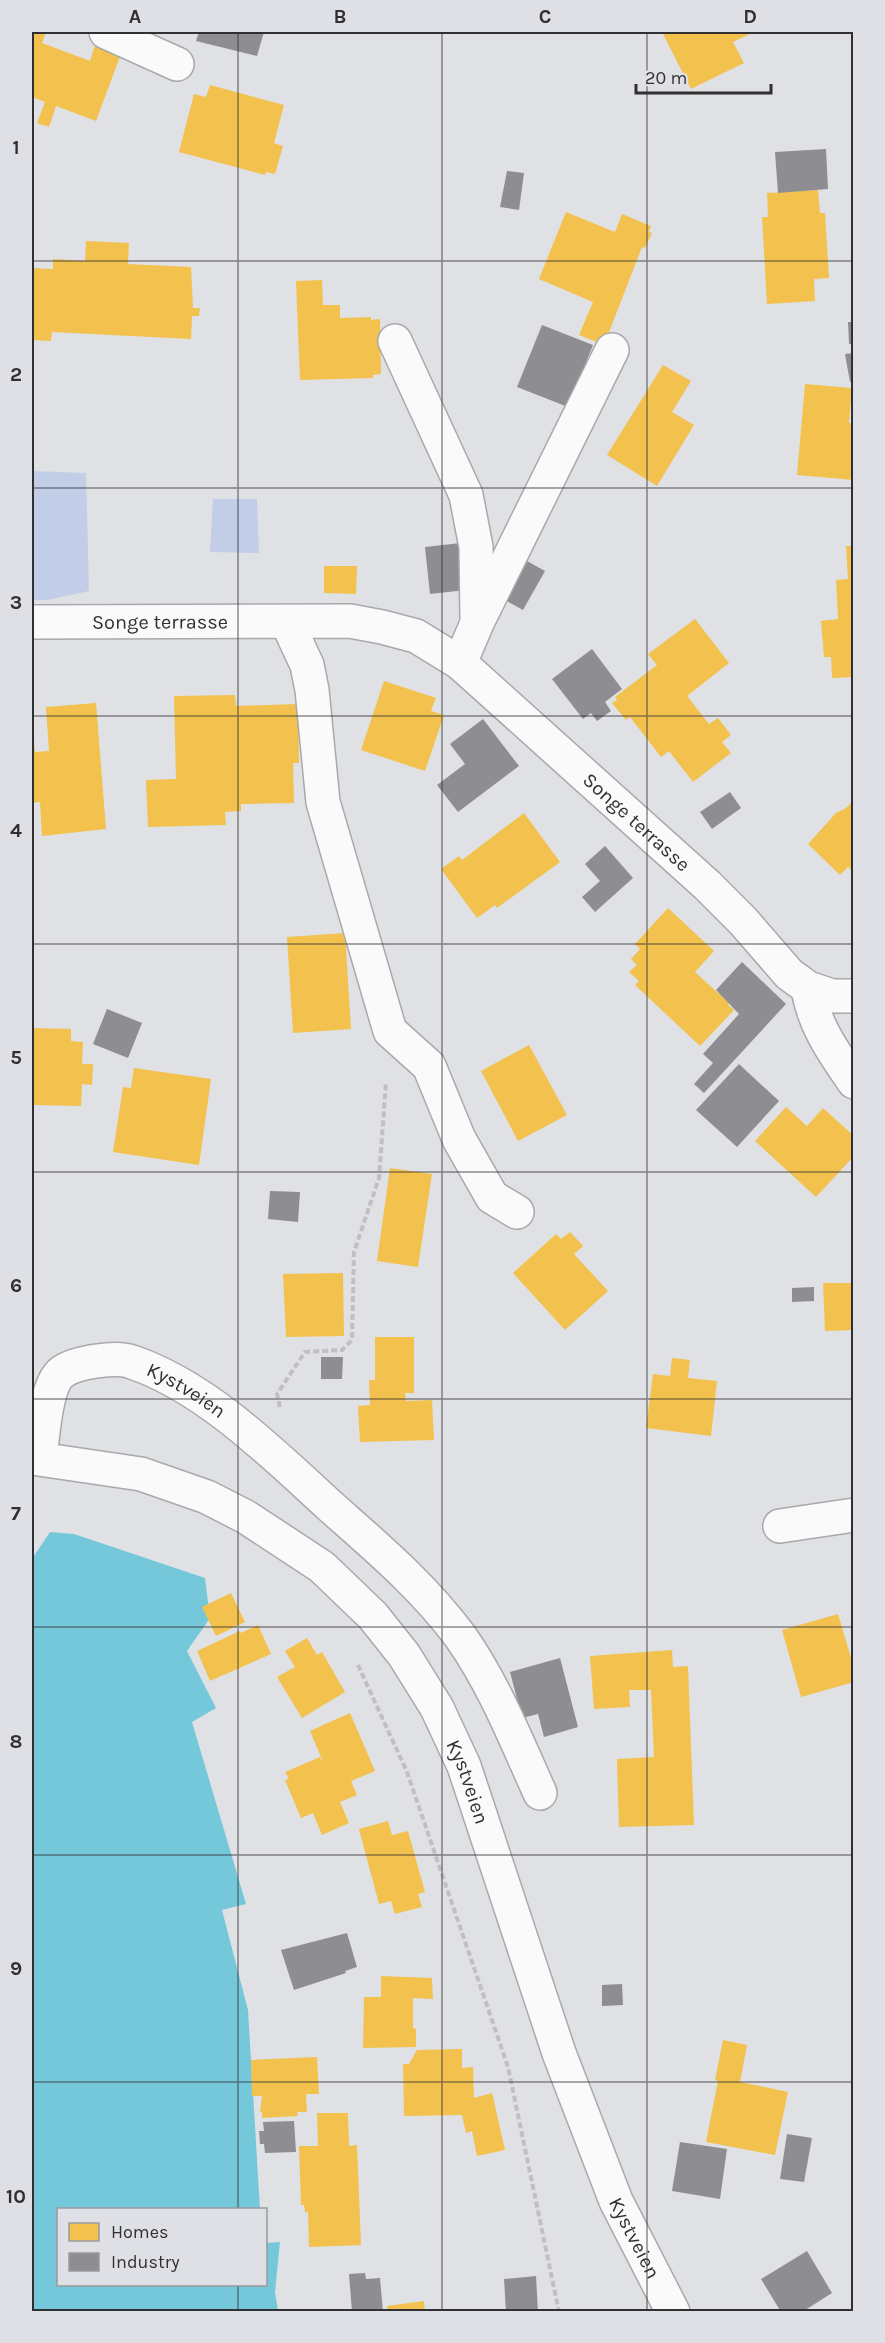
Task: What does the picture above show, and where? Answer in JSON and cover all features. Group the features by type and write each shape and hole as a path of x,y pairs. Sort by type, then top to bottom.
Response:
{"street":[{"path":"106,32 177,64"},
{"path":"395,340 466,495 476,547 477,623"},
{"path":"460,663 477,623 612,350"},
{"name":"Songe terrasse","path":"32,622 350,621 416,636 460,663 707,885 743,921 789,974 808,988 832,996 854,996"},
{"path":"287,622 307,665 312,690 323,802 390,1031 429,1066 459,1139 492,1197 517,1212"},
{"path":"808,988 810,1004 826,1041 854,1082"},
{"name":"Kystveien","path":"540,1793 501,1707 461,1637 418,1584 252,1436 178,1382 130,1360 84,1362 61,1373 47,1400 36,1458 141,1474 207,1497 246,1517 322,1567 373,1616 404,1655 437,1708 464,1766 559,2053 616,2201 673,2312"},
{"path":"780,1526 854,1515"}],"path":[{"path":"282,1416 277,1394 305,1352 342,1350 352,1340 354,1252 379,1178 390,1031"},
{"path":"353,1655 407,1772 508,2067 559,2312"}],"shaded area":[{"path":"32,471 86,473 89,591 48,600 32,600"},
{"path":"213,499 257,499 259,553 210,552"}],"water":[{"path":"50,1532 74,1534 205,1578 210,1618 187,1651 216,1708 192,1722 246,1904 222,1910 248,2010 260,2208 57,2208 57,2286 267,2286 267,2243 280,2242 275,2292 278,2311 32,2312 32,1559"}],"building: Homes":[{"path":"32,32 46,32 42,43 90,61 96,42 122,51 96,121 56,106 49,127 37,123 45,102 32,97"},
{"path":"662,32 752,33 733,42 744,63 691,89"},
{"path":"210,85 284,105 274,143 283,146 275,174 266,172 265,175 179,152 194,94 206,97"},
{"path":"818,190 820,213 825,213 829,278 814,279 815,301 767,304 762,217 768,217 767,193"},
{"path":"566,212 615,232 622,214 651,226 649,232 652,233 645,248 642,247 604,345 579,335 593,302 539,279"},
{"path":"86,241 129,243 128,264 191,267 193,308 200,308 199,316 192,316 191,339 52,332 51,341 32,340 32,268 53,269 53,259 85,261"},
{"path":"322,280 323,305 340,305 340,318 380,319 381,374 373,375 373,378 300,380 296,281"},
{"path":"663,365 691,381 672,412 694,425 657,486 607,455"},
{"path":"805,384 852,388 849,423 854,423 854,480 797,475"},
{"path":"846,546 854,546 854,677 832,678 831,657 824,657 821,621 838,619 836,580 848,579"},
{"path":"324,566 357,566 356,594 324,593"},
{"path":"695,619 729,663 687,696 709,724 718,718 731,735 722,742 731,753 693,782 669,751 661,757 630,717 626,720 612,703 617,700 615,697 657,665 648,654"},
{"path":"384,681 436,698 431,711 444,715 425,771 361,750"},
{"path":"235,695 236,706 298,704 299,763 293,763 294,803 241,804 241,811 225,812 226,825 148,827 146,780 176,779 174,696"},
{"path":"96,703 106,829 42,836 40,802 32,803 32,741 34,741 35,752 49,751 46,707"},
{"path":"854,800 854,873 848,867 840,875 808,844 836,813 846,808"},
{"path":"524,813 560,862 497,908 495,905 477,918 441,869 459,856 462,860"},
{"path":"668,908 714,951 695,972 734,1010 700,1046 635,985 639,981 629,972 637,965 631,959 640,949 635,944"},
{"path":"345,933 351,1029 293,1033 287,937"},
{"path":"32,1028 71,1029 71,1041 83,1042 82,1064 93,1064 92,1085 82,1084 81,1106 32,1105"},
{"path":"529,1045 567,1115 518,1141 481,1071"},
{"path":"134,1068 211,1079 199,1165 113,1152 123,1087 131,1088"},
{"path":"786,1107 807,1126 823,1108 854,1136 854,1156 816,1197 755,1141"},
{"path":"390,1168 432,1174 418,1267 377,1261"},
{"path":"570,1232 583,1246 574,1254 608,1291 565,1330 513,1273 556,1234 561,1239"},
{"path":"343,1273 344,1336 286,1337 283,1274"},
{"path":"823,1283 854,1283 854,1330 825,1331"},
{"path":"375,1337 414,1337 414,1393 405,1393 406,1401 432,1400 434,1440 360,1442 358,1406 370,1405 369,1380 375,1380"},
{"path":"672,1358 690,1360 688,1378 717,1381 711,1436 646,1428 653,1374 670,1376"},
{"path":"231,1593 245,1622 216,1636 202,1607"},
{"path":"838,1614 854,1668 854,1682 801,1697 782,1630"},
{"path":"258,1625 271,1654 210,1681 197,1651"},
{"path":"307,1638 317,1655 322,1652 345,1692 302,1718 277,1677 295,1667 285,1651"},
{"path":"672,1650 673,1667 688,1666 694,1825 619,1827 617,1759 654,1757 651,1690 629,1690 630,1707 594,1709 590,1656"},
{"path":"350,1713 375,1771 351,1781 357,1795 340,1802 349,1823 322,1835 313,1813 301,1818 285,1780 289,1779 285,1772 320,1757 324,1764 310,1731"},
{"path":"388,1821 392,1835 408,1831 425,1892 418,1894 422,1907 395,1914 391,1901 379,1904 359,1829"},
{"path":"381,1976 432,1978 433,1999 413,1998 413,2028 416,2029 416,2047 363,2048 364,1997 381,1997"},
{"path":"723,2040 747,2045 740,2082 788,2092 775,2155 706,2142 718,2081 715,2080"},
{"path":"462,2049 462,2068 473,2067 474,2098 492,2093 505,2150 477,2156 472,2131 466,2133 462,2115 404,2116 403,2064 409,2064 417,2050"},
{"path":"317,2057 319,2094 306,2094 307,2112 297,2112 298,2116 262,2118 262,2112 260,2112 262,2096 252,2096 251,2060"},
{"path":"317,2113 348,2113 349,2146 357,2145 361,2245 309,2247 308,2212 305,2212 304,2205 301,2205 299,2146 318,2146"},
{"path":"424,2301 425,2312 388,2312 387,2306"}],"building: Industry":[{"path":"199,32 264,32 257,56 196,41"},
{"path":"826,149 828,189 778,193 775,152"},
{"path":"507,171 524,173 519,210 500,207"},
{"path":"848,322 854,322 854,344 849,344"},
{"path":"542,325 593,345 568,407 517,387"},
{"path":"854,353 854,381 850,382 845,354"},
{"path":"461,543 466,590 430,594 425,547"},
{"path":"527,561 545,571 523,610 505,600"},
{"path":"592,649 622,689 605,702 611,711 597,721 591,713 583,719 552,679"},
{"path":"483,719 519,766 458,812 437,785 465,764 450,744"},
{"path":"730,792 741,808 712,829 700,812"},
{"path":"605,846 633,878 595,912 582,897 600,881 585,864"},
{"path":"742,962 786,1004 704,1093 694,1084 713,1063 703,1054 739,1014 716,990"},
{"path":"107,1009 142,1023 128,1058 93,1044"},
{"path":"739,1064 779,1101 737,1147 696,1110"},
{"path":"270,1191 300,1192 298,1222 268,1219"},
{"path":"814,1287 814,1301 792,1302 792,1288"},
{"path":"321,1357 343,1357 342,1379 321,1379"},
{"path":"560,1658 578,1727 544,1737 538,1714 522,1718 510,1672"},
{"path":"347,1933 357,1967 345,1971 346,1973 294,1990 281,1950"},
{"path":"622,1984 623,2005 602,2006 602,1985"},
{"path":"294,2121 296,2152 265,2153 264,2144 260,2144 259,2131 264,2131 263,2122"},
{"path":"787,2134 812,2138 804,2182 780,2179"},
{"path":"680,2142 727,2149 720,2199 672,2191"},
{"path":"807,2251 832,2293 802,2312 781,2312 761,2279"},
{"path":"365,2273 366,2279 380,2278 383,2312 352,2312 349,2274"},
{"path":"536,2276 538,2312 506,2312 504,2279"}]}
